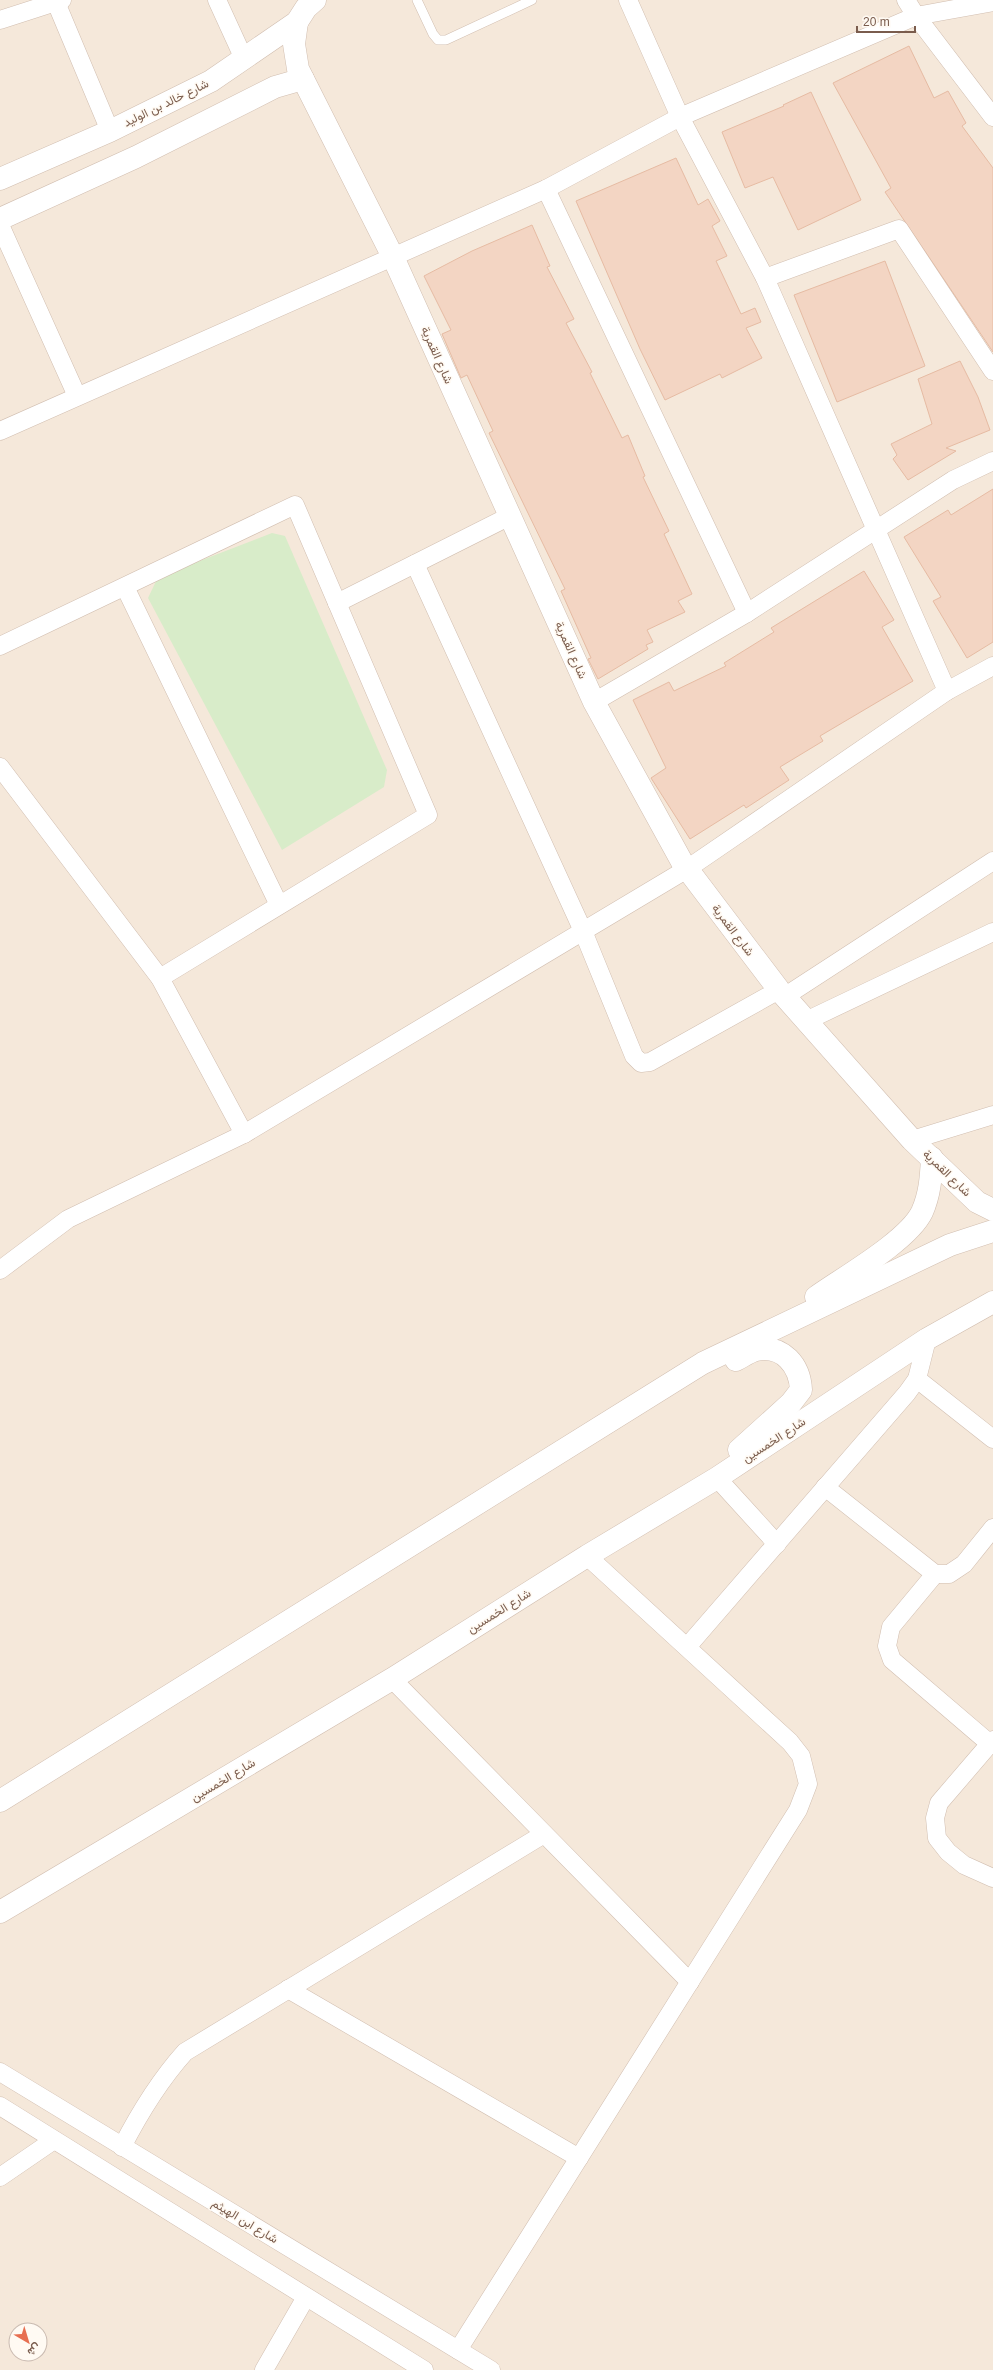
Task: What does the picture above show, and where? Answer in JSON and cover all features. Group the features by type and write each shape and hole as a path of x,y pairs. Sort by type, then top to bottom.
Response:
{"street":[{"path":"217,0 244,59"},
{"name":"شارع خالد بن الوليد","path":"0,179 110,131 211,81 297,22 306,8 315,0"},
{"path":"628,0 680,117 765,278 948,691"},
{"path":"906,0 916,16 993,117"},
{"path":"0,20 17,6 57,1 110,131"},
{"path":"0,431 546,189 680,117 916,16 993,2"},
{"name":"شارع القمرية","path":"297,22 294,44 298,69 393,257 594,702 687,869 781,993 912,1140 985,1206 991,1234"},
{"path":"0,219 136,157 275,87 303,79"},
{"path":"546,189 747,613"},
{"path":"0,225 77,396"},
{"path":"765,278 899,228 993,371"},
{"path":"594,702 747,613 952,480 993,460"},
{"path":"0,646 296,506 428,815 160,978"},
{"path":"337,603 510,516"},
{"path":"415,564 583,931 634,1056 641,1063 650,1062 781,993 993,861"},
{"path":"124,587 279,905"},
{"path":"0,1270 68,1219 244,1134 687,869 948,691 993,666"},
{"path":"0,767 160,978 244,1134"},
{"path":"806,1021 993,932"},
{"path":"912,1140 993,1115"},
{"path":"765,1332 902,1236 922,1213 930,1187 932,1158"},
{"path":"0,1801 703,1363 765,1332 950,1245 991,1234"},
{"name":"شارع الخمسين","path":"0,1912 392,1679 587,1556 717,1478 927,1339 993,1302"},
{"path":"688,1648 917,1379 927,1339"},
{"path":"638,1404 756,1350 782,1353 792,1362 800,1376 802,1390 791,1403 694,1491"},
{"path":"917,1379 993,1439"},
{"path":"717,1478 776,1544"},
{"path":"825,1488 935,1574 949,1574 964,1564 993,1528"},
{"path":"458,2350 798,1810 808,1784 801,1756 790,1742 587,1556"},
{"path":"935,1574 891,1627 887,1646 892,1660 991,1741 939,1803 935,1818 937,1838 948,1852 964,1865 993,1878"},
{"path":"392,1679 690,1982"},
{"path":"122,2147 141,2110 156,2087 184,2052 544,1834"},
{"path":"288,1989 579,2158"},
{"name":"شارع ابن الهيثم","path":"0,2072 491,2370"},
{"path":"0,2106 424,2370"},
{"path":"0,2177 54,2140"},
{"path":"264,2370 306,2297"}],"lane":[{"path":"417,0 433,34 438,40 446,40 532,0"}],"shaded area":[{"path":"0,0 993,0 993,2370 0,2370"}],"green space":[{"path":"272,533 285,536 387,770 384,787 282,850 148,598 158,577"}],"building":[{"path":"909,46 934,98 948,91 966,123 962,126 993,168 993,352 885,192 891,188 833,83"},
{"path":"811,92 861,200 798,230 773,177 745,188 722,132 784,106 783,105"},
{"path":"676,158 698,205 708,199 720,221 712,226 727,256 716,261 741,314 755,308 761,322 746,328 762,358 722,378 720,374 665,400 640,349 576,201"},
{"path":"532,225 550,266 547,267 574,319 566,323 592,372 590,373 622,438 628,435 645,476 643,477 669,531 664,534 692,594 678,601 685,612 647,630 653,642 646,645 648,649 598,679 588,659 591,658 561,591 565,589 489,433 493,431 467,375 461,378 442,334 451,330 424,276 472,251"},
{"path":"885,261 925,366 837,402 794,295"},
{"path":"960,361 978,397 990,430 946,448 956,451 908,480 893,459 897,455 891,444 932,424 918,379"},
{"path":"993,489 993,642 967,658 933,601 941,597 904,537 948,510 951,515"},
{"path":"864,571 894,620 882,627 913,681 820,736 823,741 780,767 789,780 746,808 744,805 690,839 651,778 666,768 633,700 669,682 674,691 726,666 724,663 774,632 771,628"}]}
